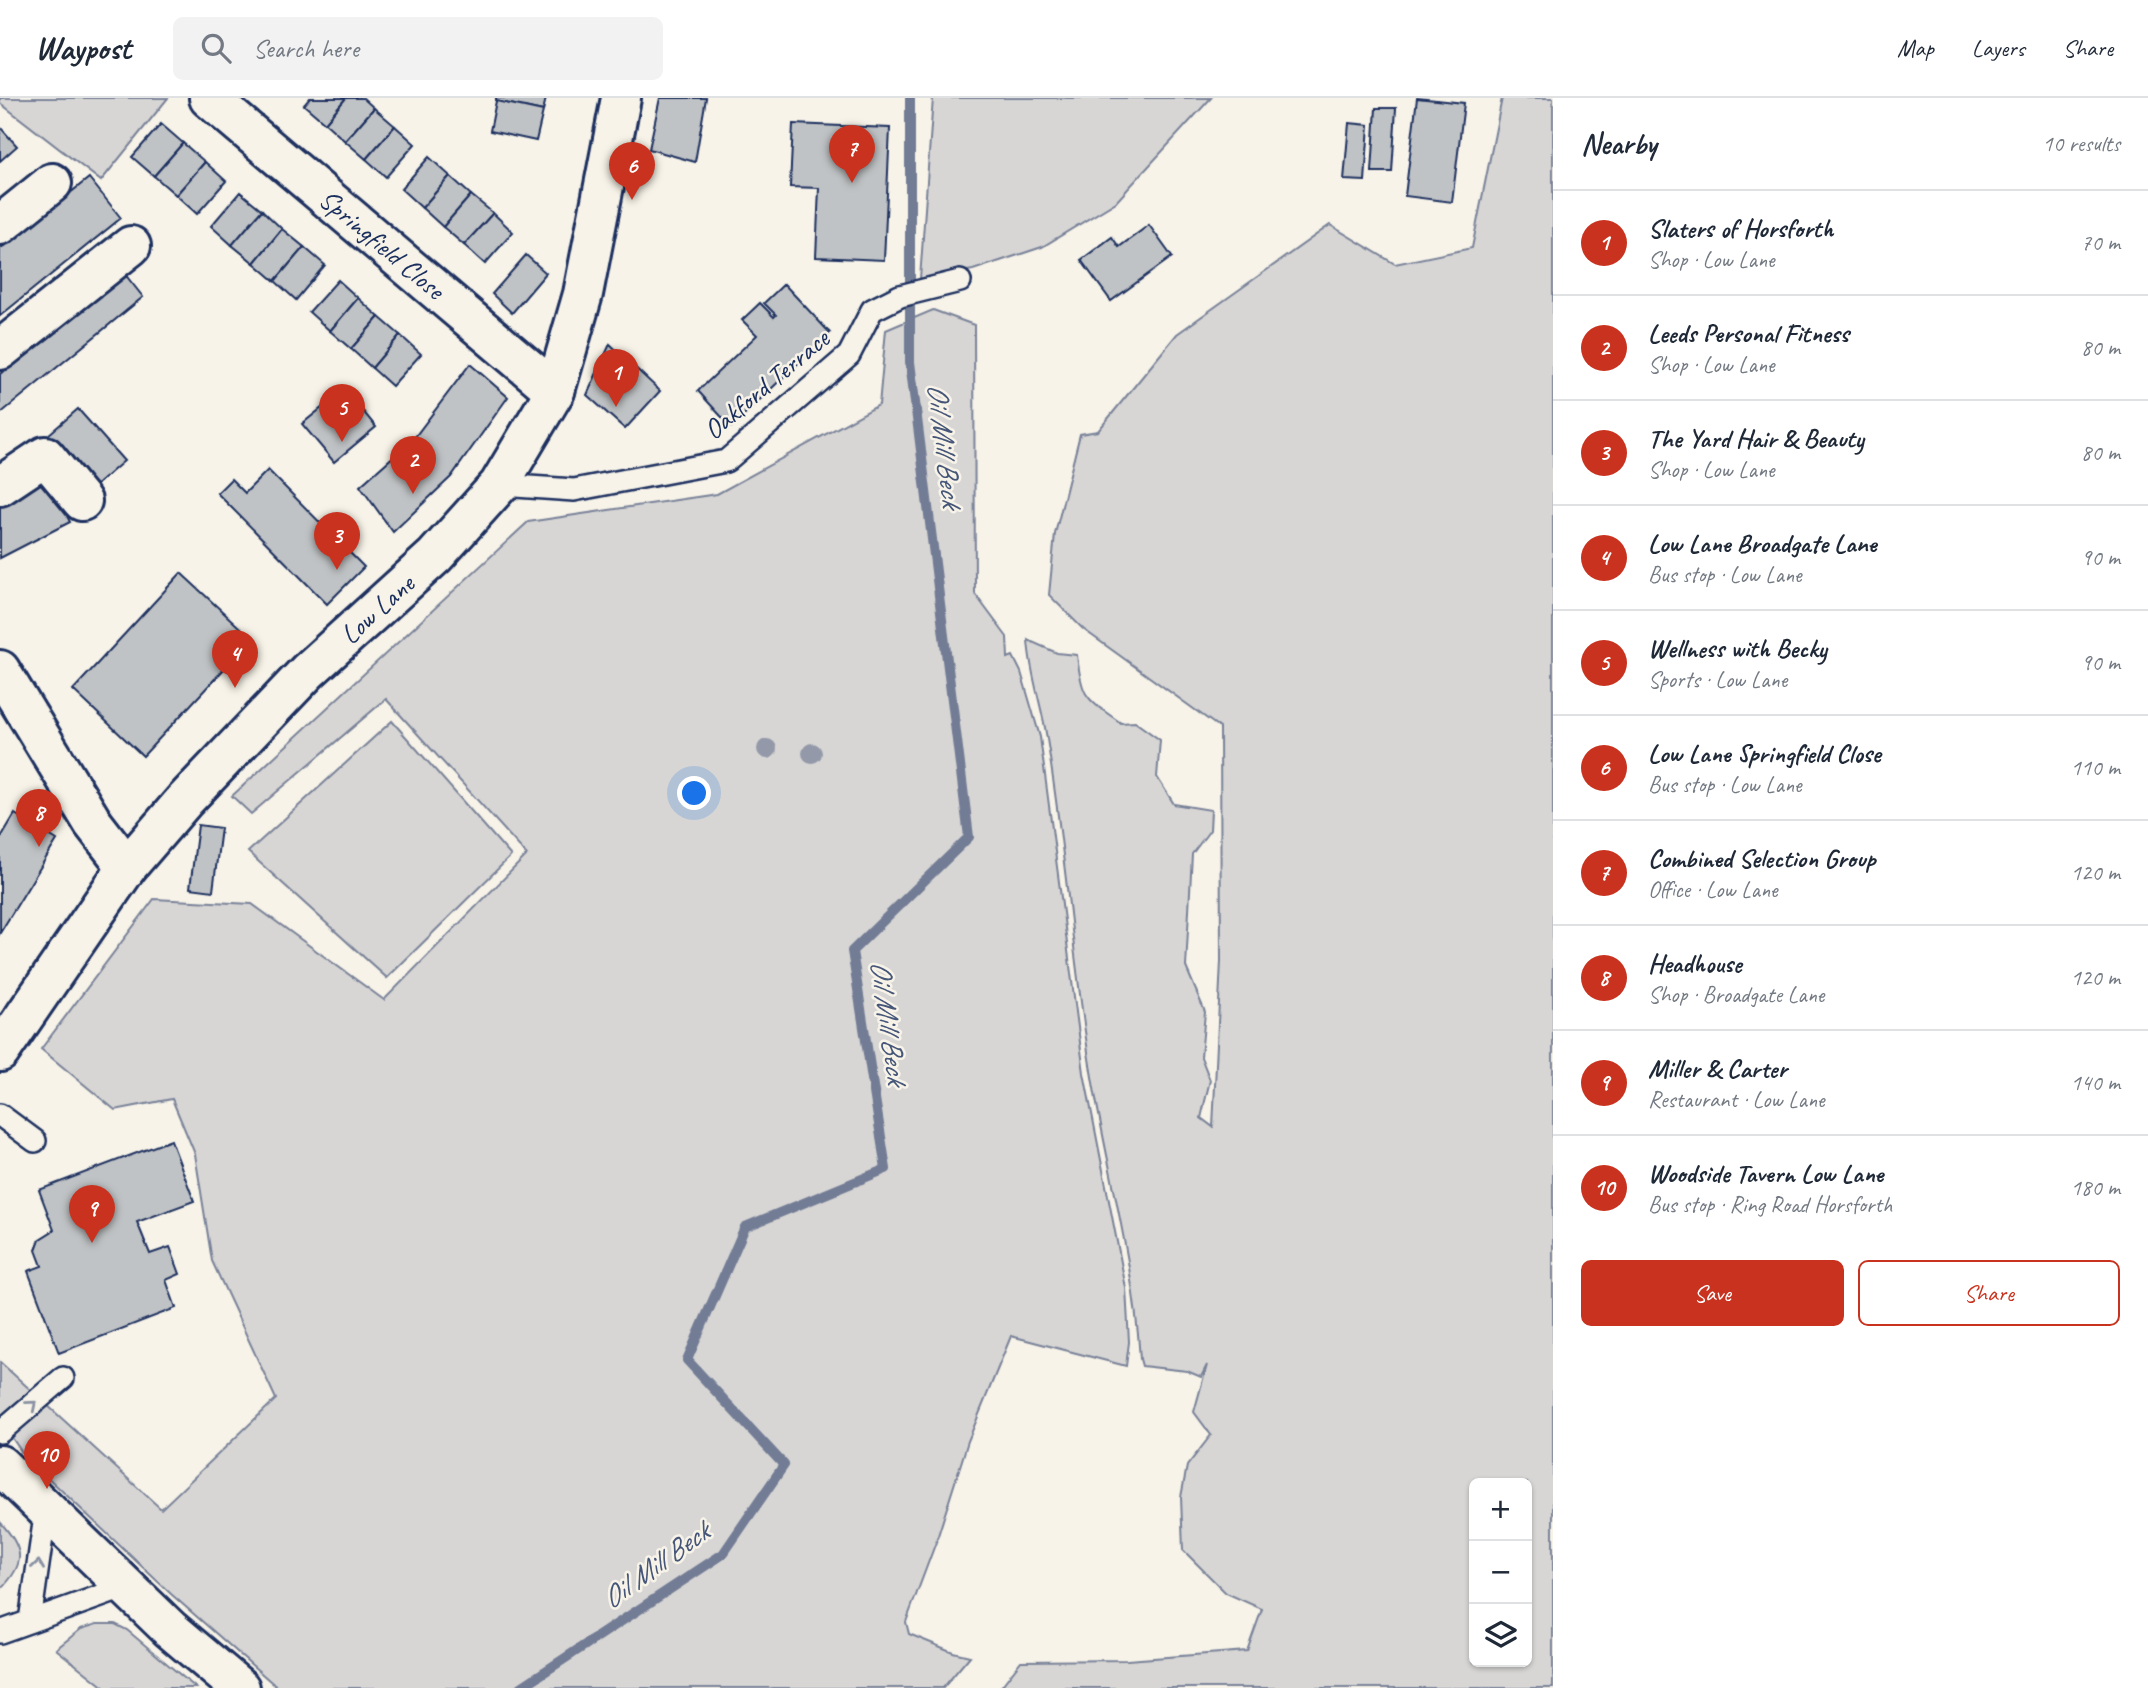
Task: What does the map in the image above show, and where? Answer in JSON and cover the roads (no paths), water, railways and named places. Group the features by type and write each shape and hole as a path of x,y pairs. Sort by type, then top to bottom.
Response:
{"main road":[{"name":"Springfield Close","path":"209,98 555,391"},
{"name":"Low Lane","path":"0,1052 127,867 184,801 308,671 435,556 499,485 555,391 583,293 621,98"},
{"path":"0,225 52,183"},
{"path":"0,351 131,246"},
{"path":"0,486 46,456 82,501"},
{"path":"6,697 93,824 127,867"},
{"path":"0,1465 127,1587 240,1688"}],"lane":[{"name":"Oakford Terrace","path":"499,485 574,490 726,461 849,355 872,310 900,296 936,284 960,281"},
{"path":"0,1115 35,1141"},
{"path":"0,1432 63,1378"},
{"path":"30,1621 46,1509"},
{"path":"0,1632 127,1587"}],"waterway":[{"name":"Oil Mill Beck","path":"520,1688 723,1554 784,1465 687,1360 745,1227 886,1169 852,951 969,837 910,362 910,98"}],"place":[{"name":"Combined Selection Group","path":"852,183"},
{"name":"Low Lane Springfield Close","path":"632,200"},
{"name":"Slaters of Horsforth","path":"616,407"},
{"name":"Wellness with Becky","path":"342,442"},
{"name":"Leeds Personal Fitness","path":"413,494"},
{"name":"The Yard Hair & Beauty","path":"337,570"},
{"name":"Low Lane Broadgate Lane","path":"235,688"},
{"name":"Headhouse","path":"39,847"},
{"name":"Miller & Carter","path":"92,1243"},
{"name":"Woodside Tavern Low Lane","path":"47,1489"}]}
